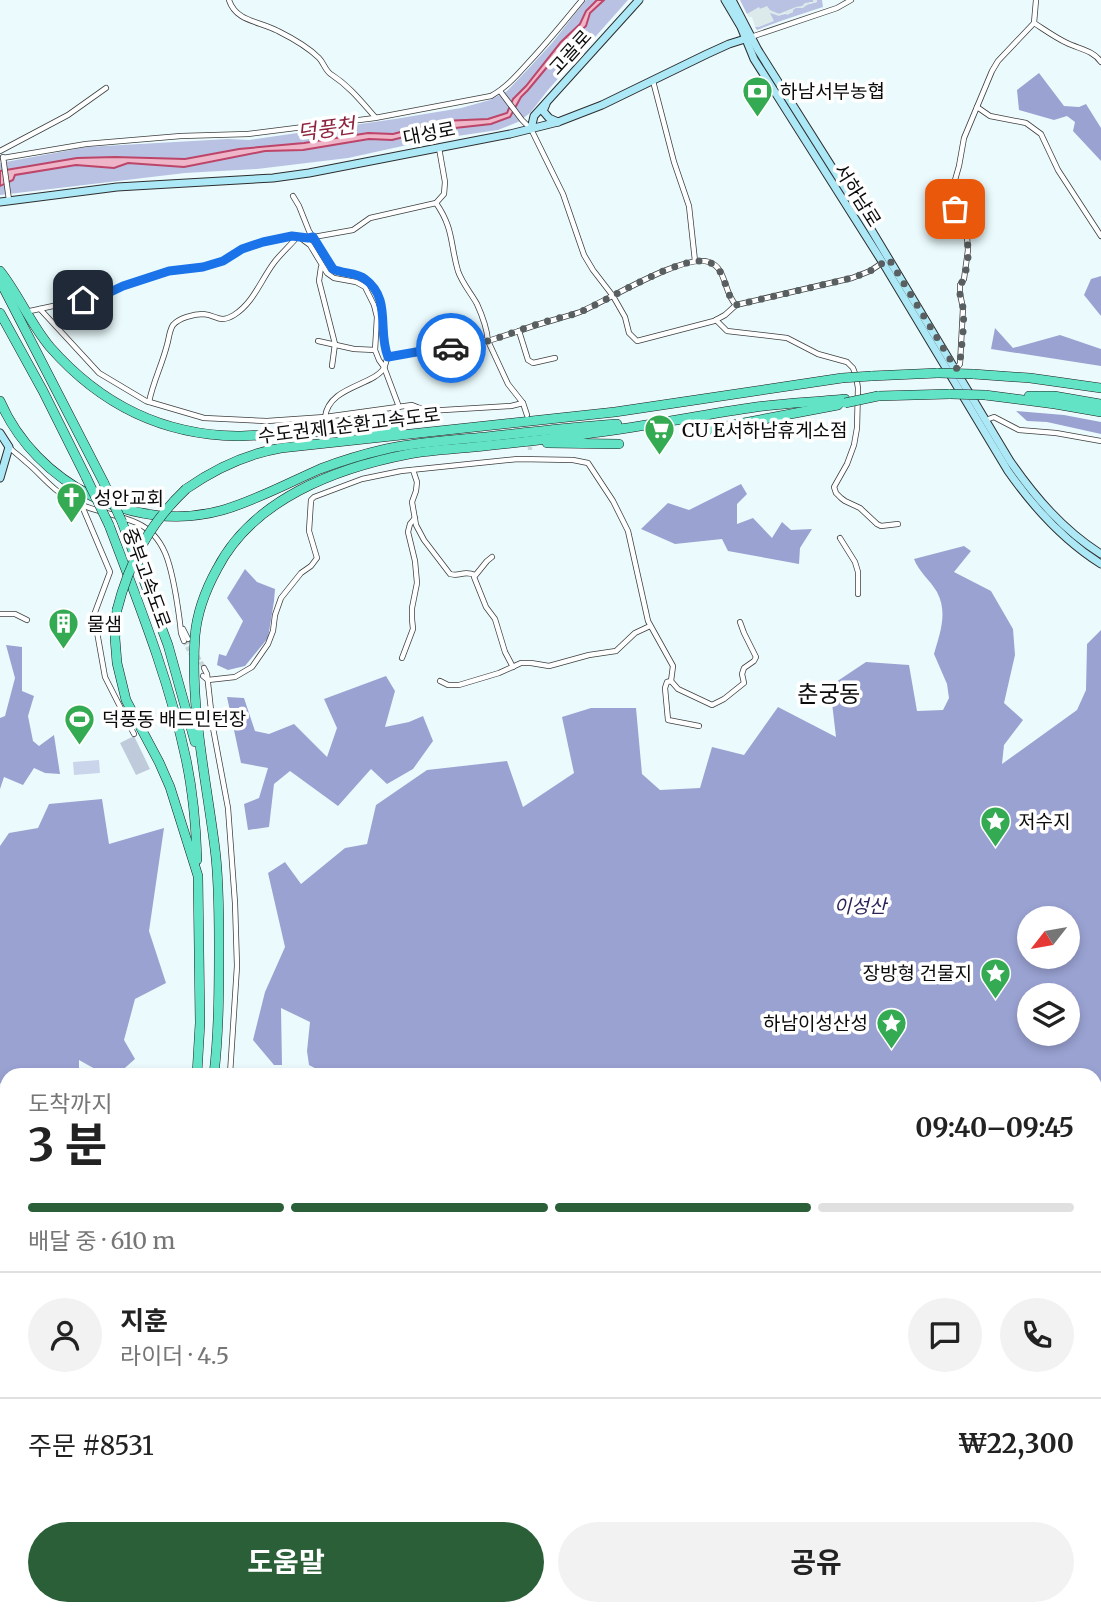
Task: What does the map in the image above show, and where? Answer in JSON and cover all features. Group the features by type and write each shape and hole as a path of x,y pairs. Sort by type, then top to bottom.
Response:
{"highway":[{"path":"0,271 34,326 71,369 121,407 150,421 191,433 237,436 459,428"},
{"name":"중부고속도로","path":"0,281 122,522 168,645 202,767"},
{"name":"중부고속도로","path":"0,313 43,391 109,525 147,625 176,715 186,761 193,799 198,876"},
{"name":"수도권제1순환고속도로","path":"197,1068 200,1023 198,876 170,787 126,700 117,663 115,638 117,610 123,587 143,541 169,505 187,489 207,474 232,461 259,452 615,412 842,379 938,373 973,374 1030,378 1101,388"},
{"name":"수도권제1순환고속도로","path":"214,1068 220,996 219,913 215,853 202,767 194,673 197,620 222,558 250,525 279,502 332,475 411,453 527,446 759,407 878,396 950,394 1054,396 1101,404"},
{"name":"수도권제1순환고속도로","path":"985,395 1101,412"},
{"path":"0,401 15,429 32,451 73,486 104,502 149,514 172,516 193,516 246,502 321,469 384,449 432,441 665,421"},
{"path":"706,430 845,401"},
{"path":"527,446 619,443"}],"street":[{"path":"229,0 239,16 266,24 315,54 330,75 346,85 375,118"},
{"path":"3,161 86,144 247,134 375,118 491,96 500,91 550,40 582,0"},
{"name":"고골로","path":"531,129 534,116 639,0"},
{"name":"서하남로","path":"725,0 748,38"},
{"name":"서하남로","path":"732,0 754,60 956,369 1010,461 1037,498 1059,521 1101,554"},
{"name":"대성로","path":"0,202 144,185 273,178 531,129 602,105 718,49 851,0"},
{"path":"956,369 960,364 963,308 960,285 964,279 968,250 963,223 951,201 951,194 964,138 992,71 1034,23 1036,0"},
{"path":"1034,23 1066,43 1090,52 1101,62"},
{"path":"653,81 674,162 690,206 695,261"},
{"path":"9,201 1,150 68,115 106,88"},
{"path":"500,91 531,129 563,194 584,255 613,296 625,317 629,333 638,341 716,320 736,305 852,278 886,261"},
{"path":"548,100 543,111 558,122"},
{"path":"977,107 990,116 1026,122 1041,134 1058,170 1101,236"},
{"path":"30,311 104,295 169,271 203,267 223,261 242,249 263,242 292,236 313,237 353,230 370,218 436,203 444,194 445,182 439,147"},
{"path":"293,196 313,237 333,269 363,277 379,296 383,307 382,336 388,357 384,367 379,373 354,385 328,405 325,417"},
{"path":"436,203 450,229 459,273 477,304 488,341 508,384 523,403 527,415"},
{"path":"298,236 310,245 321,267 319,281 335,344 332,366"},
{"path":"149,402 173,325 187,317 204,314 225,319 244,307 273,264 298,236"},
{"path":"388,357 488,341 578,312 678,265 699,260 710,262 721,270 724,285 731,301 736,305"},
{"name":"서하남로","path":"886,261 956,384 1024,495 1070,542 1101,564"},
{"path":"321,267 334,278 356,282 365,287 377,317 375,350 399,407"},
{"path":"40,309 99,373 149,402 204,418 267,421 325,417 412,405 427,411 523,403"},
{"path":"716,320 727,331 787,338 818,354 847,362 853,368 858,388 857,428 847,464 834,487 841,498 860,508 877,524 898,524"},
{"path":"519,331 528,360 533,363 555,358"},
{"path":"317,341 354,349 375,350"},
{"path":"986,420 994,417 1019,430 1101,441"},
{"path":"0,433 9,447 63,495 150,531 164,549 170,566 186,640"},
{"path":"527,446 531,459"},
{"path":"0,478 9,447"},
{"path":"206,678 235,677 251,667 268,643 281,598 317,558 309,531 311,500 362,479 413,470 518,459 588,463 613,501 628,531 647,618 673,667 671,681 678,689 712,705 744,683 744,668 756,657 740,622"},
{"path":"413,470 416,491 412,502 424,540 450,574 468,572 475,575"},
{"path":"82,505 110,572 94,615 105,677 134,734"},
{"path":"402,657 413,629 412,608 417,583 408,532 415,518"},
{"path":"840,538 855,562 858,594"},
{"path":"492,557 475,575 475,581 495,620 505,652 513,667"},
{"path":"0,614 15,614 27,620"},
{"path":"440,681 448,685 459,685 521,663 549,666 589,654 616,651 635,634 650,626"},
{"path":"204,668 228,808 235,903 237,966 230,1068"},
{"path":"671,681 667,682 665,688 668,720 699,726"}],"shaded area":[{"path":"586,0 628,0 530,113 518,122 498,130 430,140 348,158 257,169 185,173 0,195 0,163 87,147 249,140 395,119 461,108 490,100 507,91 552,43"},
{"path":"597,0 604,0 590,13 586,26 566,52 558,54 521,97 510,117 491,124 428,131 392,140 369,139 303,150 265,151 184,167 128,163 114,168 76,165 15,175 13,180 0,186 0,171 77,158 185,159 239,149 368,133 393,134 442,121 488,119 507,113 513,99 561,42 580,24 586,11"},
{"path":"740,0 813,0 814,2 806,5 822,0 823,7 757,30 755,27 770,12 781,15 793,12 792,9 779,14 762,9 747,14"},
{"path":"813,0 817,2 796,8 787,15 770,13 774,21 759,27 755,27 752,17 747,14 767,6 779,14"},
{"path":"134,736 150,769 136,775 120,743"},
{"path":"99,760 100,773 74,775 73,762"}],"green space":[{"path":"1039,73 1064,106 1079,107 1086,104 1101,128 1101,161 1073,131 1075,122 1067,116 1054,120 1019,110 1017,90"},
{"path":"1101,276 1101,316 1084,295 1091,279"},
{"path":"995,328 1013,348 1060,335 1101,349 1101,366 991,349"},
{"path":"1016,411 1064,415 1101,422 1101,434 1047,422 1027,421"},
{"path":"741,484 747,494 737,504 737,524 753,518 772,538 782,522 791,530 812,529 800,548 799,564 728,551 722,539 675,544 641,529 668,503 689,510"},
{"name":"이성산","path":"964,546 971,551 954,572 991,591 1013,629 1015,655 1004,703 1023,720 1004,745 1002,764 1077,710 1086,690 1087,644 1101,630 1101,1068 315,1068 309,1065 307,1051 310,1022 281,1008 282,1065 274,1065 253,1040 265,992 285,947 268,873 285,862 301,884 345,848 367,844 376,805 427,770 507,761 523,807 574,773 562,717 591,708 636,708 642,774 660,790 700,788 712,747 744,755 778,707 836,737 830,686 866,662 909,665 917,711 943,710 949,698 947,684 934,654 942,623 942,608 937,592 914,559"},
{"path":"245,569 257,582 275,589 268,638 245,666 228,670 217,665 219,654 226,656 243,621 227,598"},
{"path":"6,645 22,647 22,691 34,696 28,716 33,741 39,746 54,735 60,774 45,773 34,768 23,785 4,777 0,789 0,718 5,716 15,678"},
{"path":"386,676 395,691 385,727 423,716 433,741 413,769 387,784 371,769 338,806 290,771 274,784 269,827 248,830 244,804 259,798 268,768 241,763 227,697 244,698 255,731 269,734 294,724 327,757 337,728 324,699"},
{"path":"102,799 109,844 164,828 149,931 166,983 135,999 124,1040 135,1059 125,1068 93,1068 79,1060 79,1068 0,1068 0,846 9,833 38,828 49,804"}],"tunnel":[{"path":"530,440 530,450"},
{"path":"188,639 204,668"},
{"path":"184,641 192,656"}],"way so far":[{"path":"451,348 488,341 578,312 678,265 699,260 710,262 721,270 724,285 731,301 736,305 852,278 889,259 956,369 960,364 963,308 960,285 964,279 968,250 963,223 955,209"}],"place":[{"name":"하남서부농협","path":"757,118"},
{"name":"CU E서하남휴게소점","path":"659,457"},
{"name":"성안교회","path":"71,525"},
{"name":"물샘","path":"64,651"},
{"name":"덕풍동 배드민턴장","path":"79,746"},
{"name":"저수지","path":"995,848"},
{"name":"장방형 건물지","path":"995,1000"},
{"name":"하남이성산성","path":"891,1050"}],"district":[{"name":"춘궁동","path":"829,693"}],"route":[{"path":"83,300 169,271 203,267 223,261 242,249 263,242 292,236 313,237 333,269 363,277 379,296 383,307 382,336 388,357 451,348"}],"water label":[{"name":"덕풍천","path":"326,129"}]}
